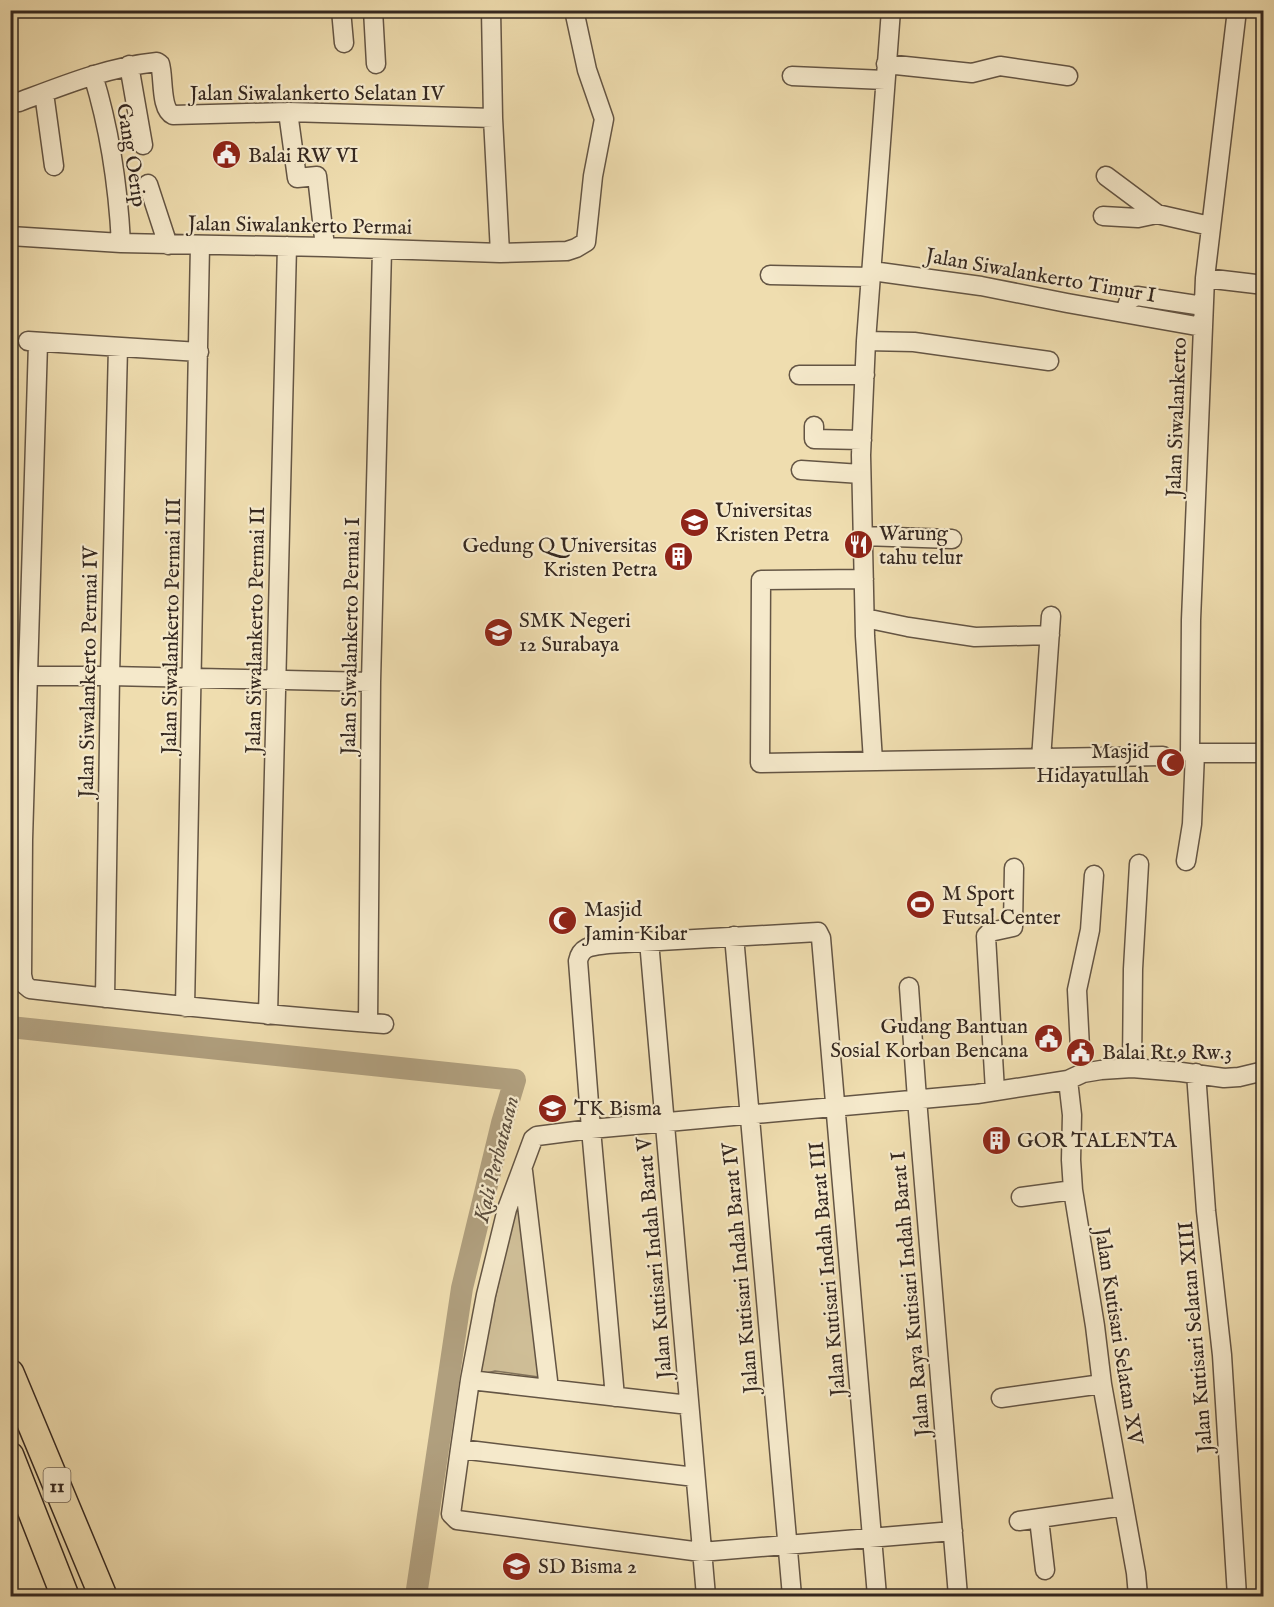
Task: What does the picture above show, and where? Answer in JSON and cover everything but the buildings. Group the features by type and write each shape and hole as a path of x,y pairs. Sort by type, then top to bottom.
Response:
{"highway":[{"name":"11","path":"10,1373 103,1596"},
{"name":"11","path":"10,1456 65,1596"}],"street":[{"path":"341,10 344,43"},
{"path":"373,10 376,64"},
{"path":"491,10 493,118 500,253"},
{"name":"Jalan Siwalankerto Permai","path":"10,236 121,243 500,253 567,251 576,248 586,242 593,176 604,119 587,70 574,10"},
{"path":"873,761 865,618 861,474 866,341 891,10"},
{"name":"Jalan Siwalankerto","path":"1186,861 1192,824 1191,632 1203,306 1210,226 1237,10"},
{"name":"Jalan Siwalankerto Selatan IV","path":"10,103 19,102 93,75 129,65 157,62 160,64 165,107 173,115 288,112 493,118"},
{"path":"129,65 143,145"},
{"path":"792,76 885,72 972,73 1000,66 1068,76"},
{"name":"Gang Oerip","path":"93,75 109,131 119,198 121,243"},
{"path":"44,93 54,166"},
{"path":"288,112 297,178 317,176 325,247"},
{"path":"1106,176 1157,214 1210,226"},
{"path":"147,184 168,244"},
{"path":"1103,216 1138,218 1157,214"},
{"name":"Jalan Siwalankerto Permai III","path":"185,1007 200,245"},
{"name":"Jalan Siwalankerto Permai II","path":"268,1015 287,246"},
{"name":"Jalan Siwalankerto Permai I","path":"268,1015 376,1023 371,682 382,250"},
{"name":"Jalan Siwalankerto Timur I","path":"771,275 871,274 981,286 1202,327"},
{"path":"1205,278 1263,285"},
{"path":"1125,312 1129,300 1137,296 1203,306"},
{"path":"866,341 914,342 1049,361"},
{"path":"199,352 33,342 29,676 23,840 22,975 24,984 30,989 268,1015"},
{"name":"Jalan Siwalankerto Permai IV","path":"105,998 118,347"},
{"path":"799,375 865,375"},
{"path":"814,426 814,439 862,440"},
{"path":"801,470 861,474"},
{"path":"863,536 952,539"},
{"path":"864,579 761,580 760,763 1263,753"},
{"path":"1041,759 1051,616"},
{"path":"865,618 965,636 1050,635"},
{"path":"29,676 193,677 371,682"},
{"path":"1132,1068 1133,969 1139,864"},
{"path":"995,1091 986,936 990,932 1013,927 1014,868"},
{"name":"Jalan Kutisari Selatan XV","path":"1094,875 1090,930 1077,990 1078,1065 1072,1115 1071,1160 1073,1190 1102,1384 1138,1596"},
{"name":"Jalan Kutisari Indah Barat III","path":"734,936 814,931 818,932 821,938 877,1596"},
{"path":"615,1397 591,1129 579,954 585,948 592,946 734,936"},
{"name":"Jalan Kutisari Indah Barat IV","path":"734,936 792,1596"},
{"name":"Jalan Kutisari Indah Barat V","path":"650,941 706,1596"},
{"name":"Jalan Raya Kutisari Indah Barat I","path":"909,987 958,1596"},
{"path":"953,1531 787,1545 702,1561 457,1520 452,1516 470,1380 490,1275 507,1209 535,1137 591,1129 977,1094 995,1091 1078,1065 1101,1070 1132,1068 1196,1073 1224,1078 1263,1071"},
{"name":"Jalan Kutisari Selatan XIII","path":"1196,1073 1206,1211 1222,1355 1237,1596"},
{"path":"522,1166 549,1389"},
{"path":"1021,1197 1073,1190"},
{"path":"470,1380 689,1405"},
{"path":"1001,1398 1102,1384"},
{"path":"460,1449 695,1477"},
{"path":"1019,1521 1124,1506"},
{"path":"1039,1519 1045,1570"},
{"name":"Jalan Kutisari Indah Barat V","path":"695,1596 702,1561"}],"shaded area":[{"path":"519,1191 546,1378 495,1371 478,1375"}],"waterway":[{"name":"Kali Perbatasan","path":"10,1027 515,1080 502,1123 462,1288 416,1596"}],"place":[{"name":"Balai RW VI","path":"227,155"},
{"name":"Universitas Kristen Petra","path":"694,522"},
{"name":"Warung tahu telur","path":"858,545"},
{"name":"Gedung Q Universitas Kristen Petra","path":"678,557"},
{"name":"SMK Negeri 12 Surabaya","path":"498,632"},
{"name":"Masjid Hidayatullah","path":"1170,763"},
{"name":"M Sport Futsal Center","path":"921,905"},
{"name":"Masjid Jamin Kibar","path":"563,921"},
{"name":"Gudang Bantuan Sosial Korban Bencana","path":"1049,1038"},
{"name":"Balai Rt.9 Rw.3","path":"1081,1052"},
{"name":"TK Bisma","path":"553,1108"},
{"name":"GOR TALENTA","path":"996,1140"},
{"name":"SD Bisma 2","path":"517,1566"}]}
